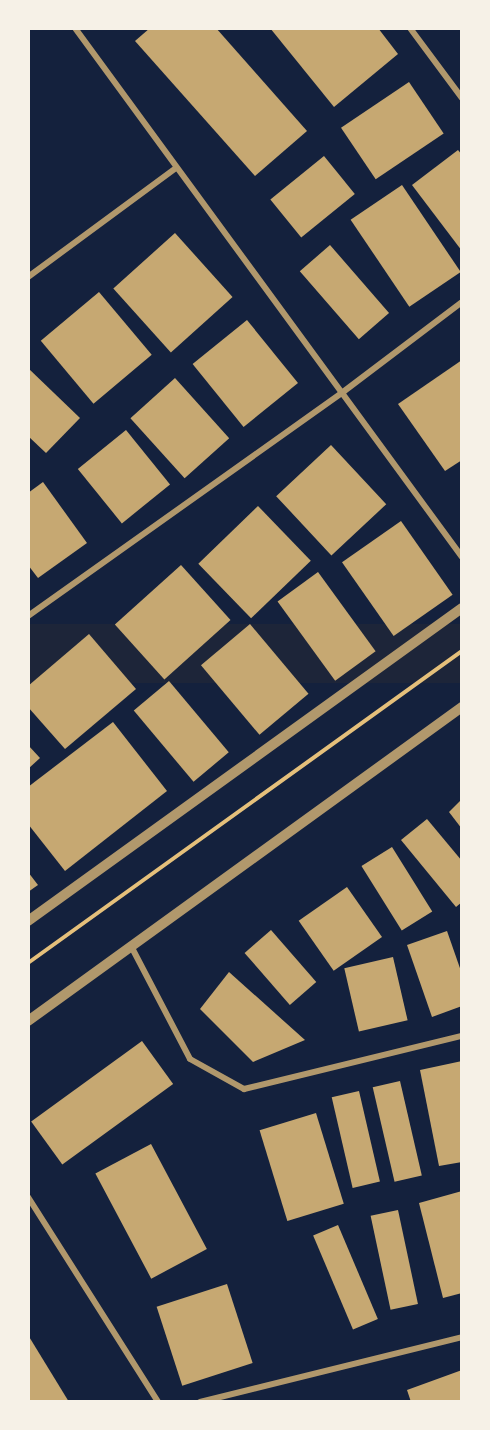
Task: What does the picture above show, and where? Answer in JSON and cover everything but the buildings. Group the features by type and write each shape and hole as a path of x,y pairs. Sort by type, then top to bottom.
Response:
{"street":[{"path":"75,28 462,556"},
{"path":"410,28 462,98"},
{"path":"28,277 176,168"},
{"path":"28,616 343,392 462,302"},
{"path":"28,921 462,608"},
{"path":"28,1021 462,707"},
{"path":"130,946 190,1059 244,1089 462,1036"},
{"path":"28,1197 158,1401"},
{"path":"200,1401 462,1337"}],"path":[{"path":"28,963 462,651"}],"shaded area":[{"path":"28,624 461,624 461,683 28,683"}]}
